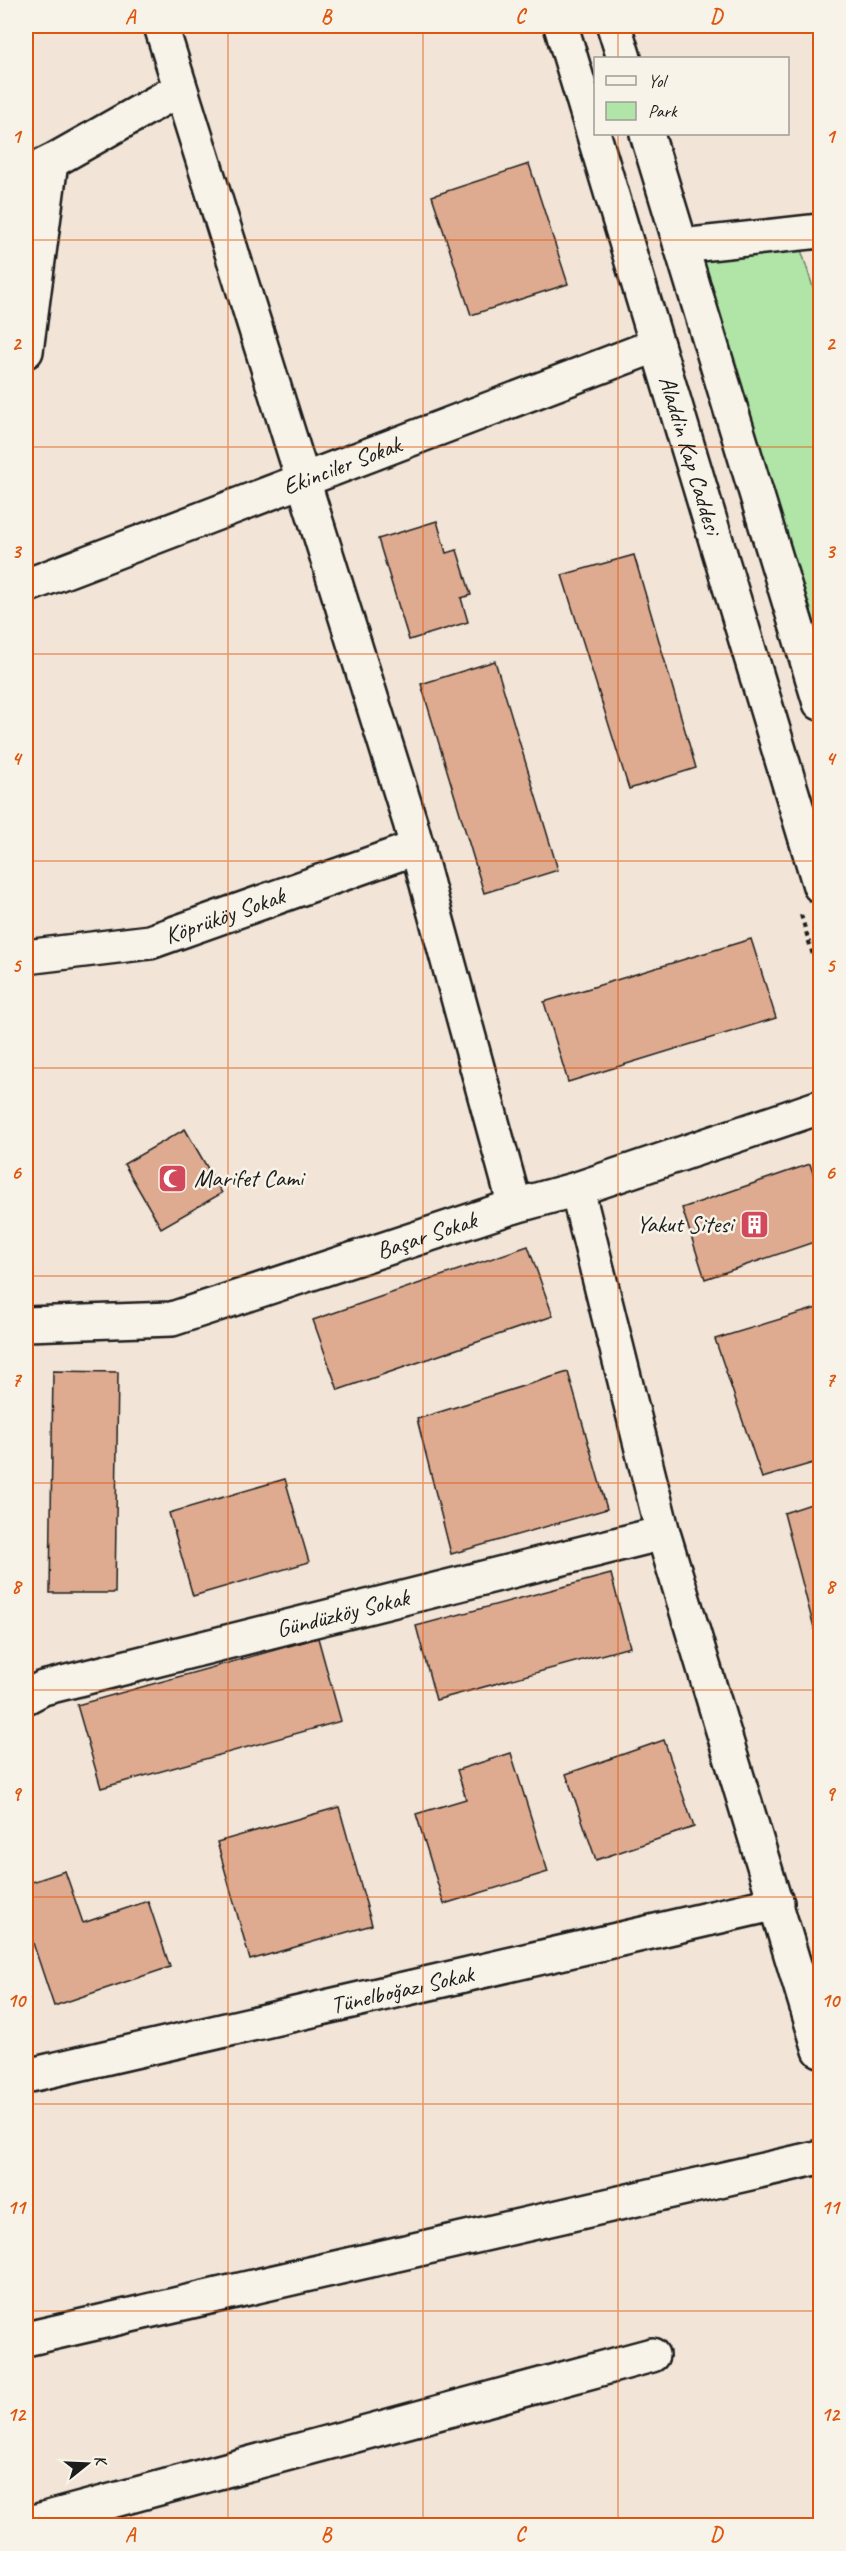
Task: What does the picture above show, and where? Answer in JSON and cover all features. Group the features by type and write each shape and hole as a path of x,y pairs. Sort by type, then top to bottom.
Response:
{"street":[{"path":"161,26 418,848 514,1206"},
{"name":"Aladdin Kap Caddesi","path":"561,26 820,886"},
{"path":"614,26 624,57"},
{"path":"26,351 38,168 180,89"},
{"path":"647,135 820,703"},
{"path":"681,246 820,231"},
{"name":"Ekinciler Sokak","path":"26,586 657,345"},
{"name":"Köprüköy Sokak","path":"26,957 150,942 418,848"},
{"name":"Başar Sokak","path":"26,1324 172,1319 514,1206 577,1189 820,1107"},
{"path":"577,1189 663,1533 820,2050"},
{"name":"Gündüzköy Sokak","path":"26,1697 43,1688 663,1533"},
{"name":"Tünelboğazı Sokak","path":"26,2076 777,1903"},
{"path":"26,2339 820,2157"},
{"path":"26,2524 652,2355"}],"green space":[{"path":"796,234 820,309 820,665 690,263"}],"building":[{"path":"529,164 568,284 471,315 432,196"},
{"path":"437,521 446,553 457,550 471,595 461,598 468,622 409,640 378,539"},
{"path":"634,555 696,768 629,789 562,575"},
{"path":"495,661 558,870 484,893 421,684"},
{"path":"751,939 776,1018 568,1082 544,1002"},
{"name":"Marifet Cami","path":"185,1129 222,1193 161,1228 124,1164"},
{"name":"Yakut Sitesi","path":"810,1164 820,1195 820,1240 705,1279 682,1208"},
{"path":"528,1246 553,1316 338,1390 313,1320"},
{"path":"820,1307 820,1461 762,1478 715,1339"},
{"path":"53,1371 118,1372 115,1593 50,1593"},
{"path":"568,1372 607,1509 451,1554 417,1419"},
{"path":"285,1479 309,1562 193,1596 169,1513"},
{"path":"820,1501 820,1642 818,1643 784,1513"},
{"path":"611,1574 630,1647 436,1700 416,1626"},
{"path":"318,1638 341,1721 101,1788 77,1705"},
{"path":"664,1740 694,1827 596,1860 566,1774"},
{"path":"511,1753 548,1872 444,1904 416,1814 466,1799 457,1770"},
{"path":"339,1807 372,1925 250,1960 217,1842"},
{"path":"65,1871 83,1923 148,1901 170,1967 54,2006 26,1922 26,1884"},
{"path":"142,2517 144,2526 109,2526"}],"place":[{"name":"Marifet Cami","path":"173,1178"},
{"name":"Yakut Sitesi","path":"754,1224"}]}
